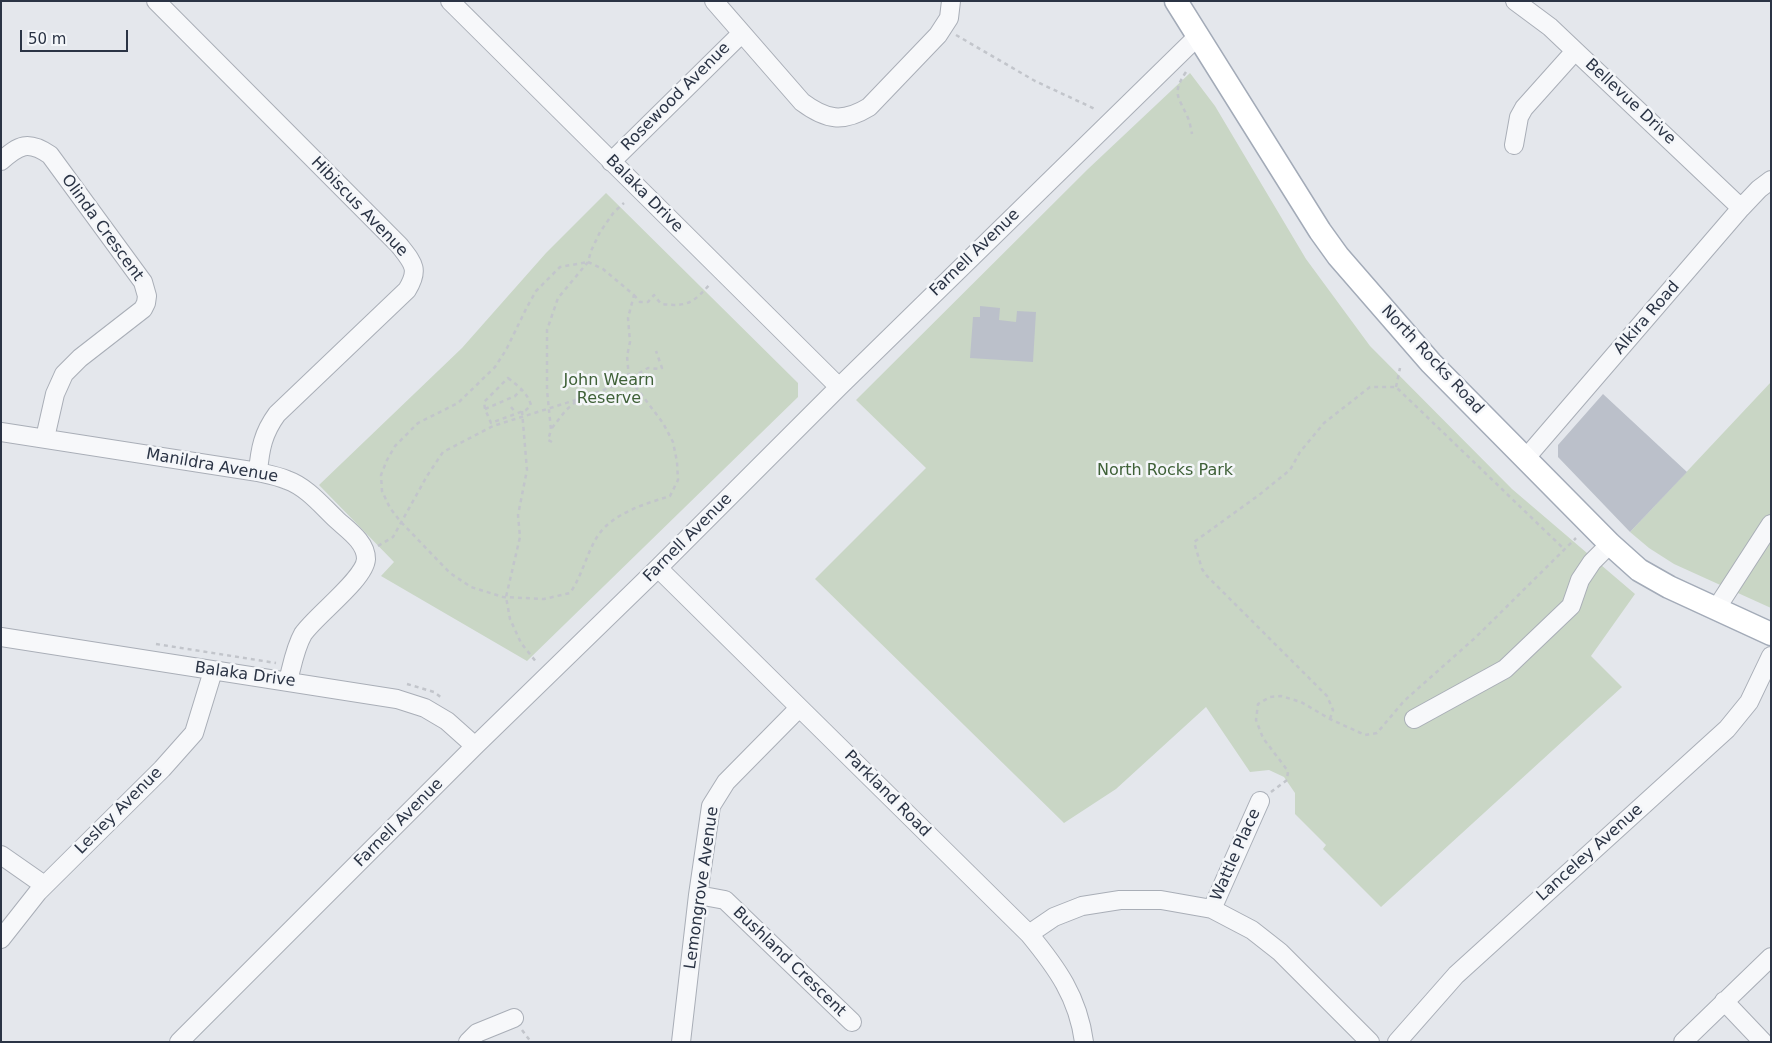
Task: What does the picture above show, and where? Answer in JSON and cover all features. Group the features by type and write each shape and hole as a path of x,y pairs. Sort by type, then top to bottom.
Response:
{"main road":[{"name":"North Rocks Road","path":"1176,1 1197,37 1338,256 1431,362 1525,459 1610,544 1639,570 1669,587 1771,634"}],"street":[{"name":"Hibiscus Avenue","path":"156,1 399,246 409,258 415,270 413,281 407,290 284,407 271,422 260,447 258,472"},
{"name":"Balaka Drive","path":"450,1 839,387"},
{"path":"714,1 802,102 813,111 837,118 858,114 869,107 944,28 949,18 951,1"},
{"name":"Bellevue Drive","path":"1515,1 1550,27 1741,208"},
{"name":"Rosewood Avenue","path":"611,162 742,33"},
{"name":"Farnell Avenue","path":"180,1042 475,746 1197,37"},
{"path":"1514,145 1519,117 1524,108 1575,51"},
{"name":"Olinda Crescent","path":"1,161 16,149 28,146 35,146 50,155 143,282 147,296 146,303 137,314 80,358 64,374 55,394 45,438"},
{"name":"Alkira Road","path":"1525,459 1741,208 1759,189 1771,180"},
{"name":"Manildra Avenue","path":"1,432 258,472 288,480 308,492 358,540 365,552"},
{"path":"1716,609 1771,524"},
{"path":"1414,719 1505,669 1570,606 1580,580 1592,562 1610,544"},
{"path":"288,681 300,640 304,633 314,620 356,579 364,566 365,552"},
{"name":"Parkland Road","path":"658,568 1029,934 1054,963 1068,989 1082,1024 1084,1042"},
{"name":"Balaka Drive","path":"1,637 397,699 425,708 447,721 475,746"},
{"name":"Lanceley Avenue","path":"1397,1042 1456,975 1727,729 1749,702 1771,656"},
{"name":"Lesley Avenue","path":"1,939 44,885 162,769 194,733 213,671"},
{"name":"Lemongrove Avenue","path":"682,1042 698,895 711,806 726,782 799,708"},
{"name":"Wattle Place","path":"1212,909 1260,801"},
{"path":"1,855 44,885"},
{"name":"Bushland Crescent","path":"698,895 725,900 852,1022"},
{"path":"1029,934 1054,917 1082,906 1120,900 1161,900 1212,909 1252,930 1280,952 1370,1042"},
{"path":"1683,1042 1771,958"},
{"path":"1724,1001 1763,1042"},
{"path":"468,1042 477,1033 514,1018"}],"path":[{"path":"944,28 1035,81 1095,109"},
{"path":"1189,66 1181,78 1177,90 1192,134"},
{"path":"551,430 547,390 547,330 558,298 588,262 600,232 614,212 624,203"},
{"path":"634,295 628,318 630,342 626,356 630,378 663,423 673,442 678,480 670,496 615,518 598,536 586,559 579,580 570,593 544,600 506,597 471,587 450,573 400,522 390,508 382,491 381,475 395,446 418,423 458,403 495,367 506,350 536,291 560,267 588,262 603,269 634,295 640,302 648,302 654,296 661,304 678,306 696,300 712,282"},
{"path":"365,552 393,537 427,476 444,452 494,423 526,410 530,405 528,397 522,389 508,378 484,402 491,423 494,423 523,416 579,399 622,383 648,368 660,369 662,368 656,351"},
{"path":"1396,387 1400,368"},
{"path":"1330,719 1333,710 1326,696 1207,576 1202,569 1194,542 1290,470 1300,452 1324,423 1370,387 1396,387 1564,550"},
{"path":"485,409 506,402 522,389"},
{"path":"552,442 548,440 551,430 566,410 579,399"},
{"path":"511,407 516,414"},
{"path":"522,411 527,470 518,515 520,537 506,597 510,618 521,643 548,675"},
{"path":"1260,801 1287,780 1288,770 1263,738 1256,720 1258,704 1270,697 1282,696 1302,702 1330,719 1366,735 1377,733 1404,702 1476,637 1576,538"}],"green space":[{"name":"North Rocks Park","path":"1190,73 1215,106 1306,259 1370,346 1512,489 1635,594 1591,656 1622,687 1381,907 1323,849 1326,845 1295,814 1295,793 1284,777 1269,770 1250,772 1206,707 1116,789 1064,823 815,579 926,468 856,400 1088,169"},
{"name":"John Wearn Reserve","path":"606,193 798,383 798,397 527,661 381,576 394,562 319,485 462,348 546,253"},
{"path":"1771,382 1771,608 1674,564 1649,548 1630,532"}],"building":[{"path":"980,306 1000,308 999,320 1016,322 1017,311 1036,312 1033,362 970,358 973,317 980,317"},
{"path":"1603,394 1687,472 1630,532 1558,457 1558,445"}]}
